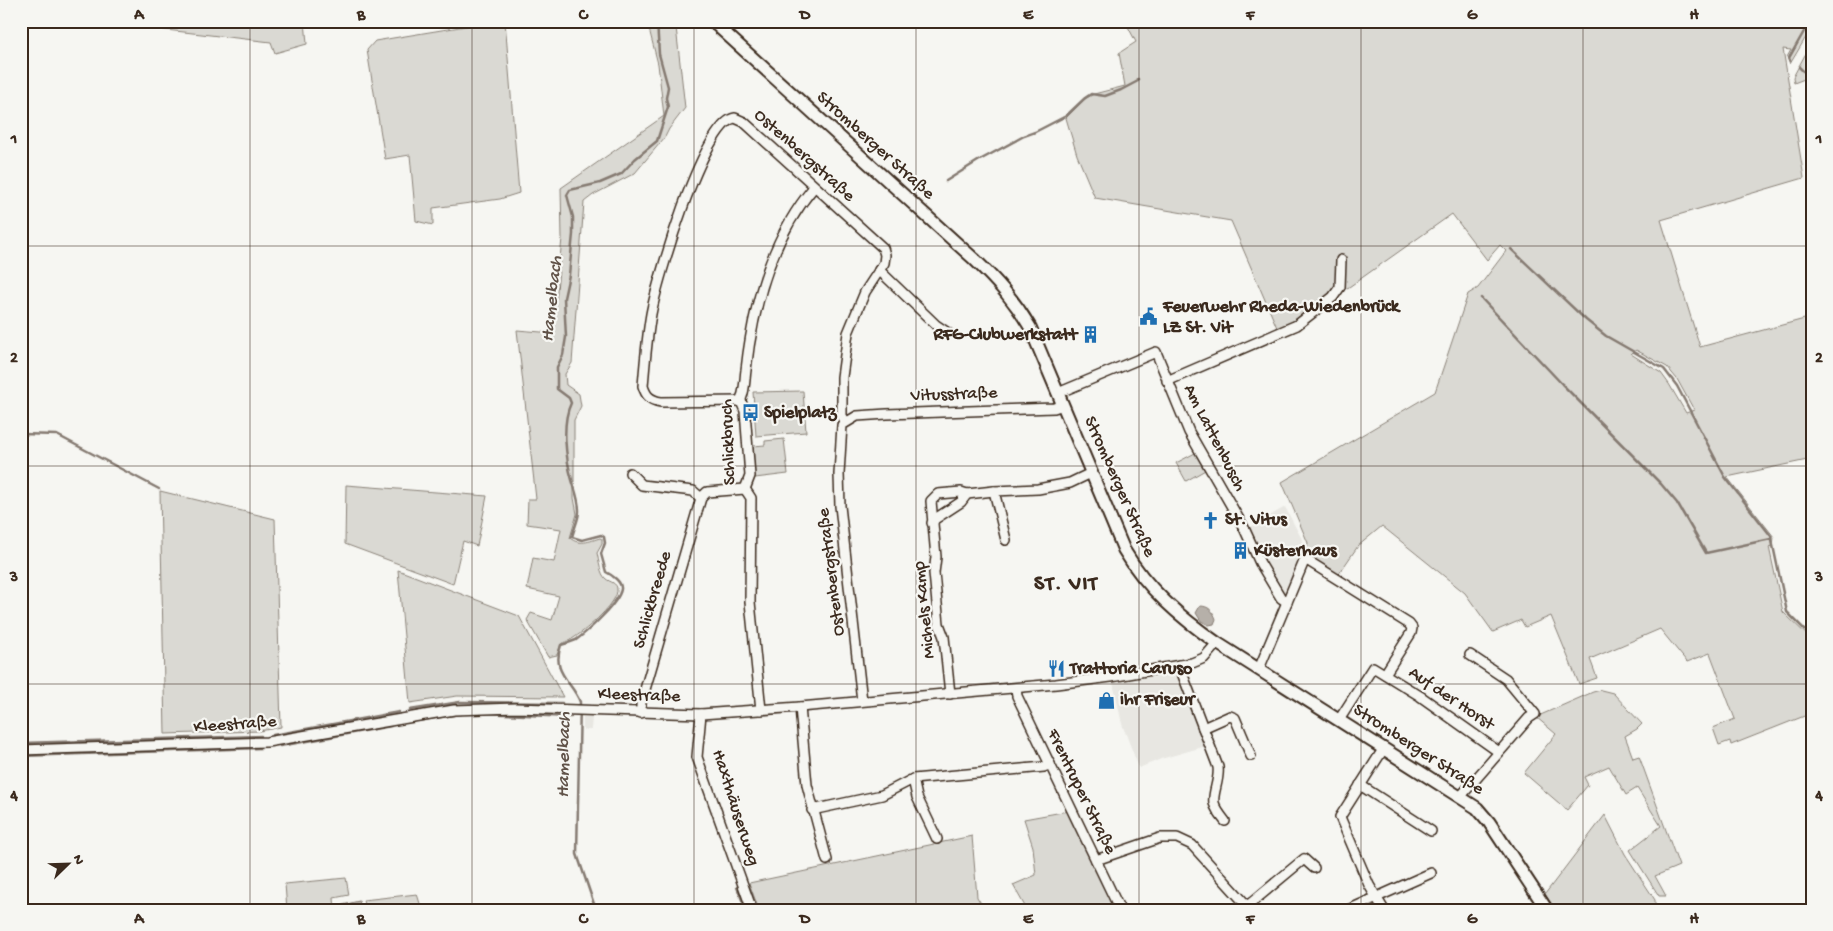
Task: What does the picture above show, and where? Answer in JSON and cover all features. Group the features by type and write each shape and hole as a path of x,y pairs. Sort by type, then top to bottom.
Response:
{"main road":[{"name":"Stromberger Straße","path":"712,21 998,282 1016,304 1030,328 1124,550 1139,574 1180,616 1217,643 1461,796 1477,808 1489,822 1547,910"}],"street":[{"name":"Ostenbergstraße","path":"741,401 652,401 645,394 643,386 651,314 664,260 681,209 705,156 720,127 732,118 744,122 882,248 885,255 884,263 865,292 848,332 842,377 842,416 846,422 842,425 841,432 840,506 862,701"},
{"name":"Schlickbruch","path":"761,710 750,602 751,498 745,489 750,476 745,411 741,401 744,392 749,341 762,285 789,224 802,202 814,187"},
{"path":"1167,380 1297,325 1333,297 1340,288 1341,260"},
{"path":"879,270 936,325 948,333"},
{"name":"Am Lattenbusch","path":"1058,394 1156,352 1189,432 1244,528 1260,563 1281,598 1287,602"},
{"name":"Vitusstraße","path":"846,422 857,416 1054,408 1063,405"},
{"path":"630,473 642,485 693,491 701,498 707,492 745,489"},
{"name":"Michels Kamp","path":"950,694 944,637 939,624 934,573 936,557 931,501 934,496 961,492 967,494 1038,490 1070,483 1091,473"},
{"path":"994,491 1006,540"},
{"path":"932,523 961,502 967,494"},
{"name":"Schlickbreede","path":"641,713 641,703 701,498"},
{"name":"Auf der Horst","path":"1259,669 1305,559 1409,624 1412,628 1411,633 1385,674"},
{"name":"Kleestraße","path":"21,750 267,742 454,710 516,708 701,714 950,694 1111,677 1192,663 1204,658 1217,643"},
{"name":"Auf der Horst","path":"1461,796 1535,714 1506,679 1470,655"},
{"path":"1179,665 1218,767 1219,775 1214,801 1215,806 1225,821"},
{"name":"Auf der Horst","path":"1339,720 1373,667 1420,696 1499,752"},
{"name":"Frentruper Straße","path":"1016,688 1017,696 1120,910"},
{"path":"800,707 807,786 827,860"},
{"name":"Haxthäuserweg","path":"701,714 698,757 752,910"},
{"path":"1203,728 1230,716 1235,718 1251,756"},
{"path":"1384,748 1340,817 1369,885 1384,910"},
{"path":"812,810 882,795 912,779 1044,767 1050,764"},
{"path":"912,779 917,796 937,839"},
{"path":"1360,785 1431,831"},
{"path":"1096,860 1160,838 1177,838 1192,845 1243,908 1304,859 1314,868"},
{"path":"1348,910 1431,873"}],"shaded area":[{"path":"88,21 305,21 307,44 275,53 271,42"},
{"path":"505,21 519,193 500,199 433,208 433,225 416,221 410,155 385,159 367,50 375,41"},
{"path":"647,21 681,21 676,27 685,108 665,137 635,173 593,195 584,202 572,363 565,374 566,385 579,394 581,406 574,420 574,498 577,514 570,538 577,542 602,539 602,544 597,553 602,574 616,585 617,589 613,601 594,622 573,638 561,644 557,655 548,657 527,620 531,613 552,620 559,596 527,589 533,558 554,562 561,529 527,524 528,499 536,499 517,330 553,333 562,238 561,188 664,116 658,64"},
{"path":"1125,21 1812,21 1812,27 1790,64 1787,57 1791,50 1783,49 1804,178 1661,220 1700,347 1812,317 1812,459 1727,477 1774,537 1773,546 1769,547 1783,612 1812,640 1812,713 1731,745 1730,741 1719,745 1713,728 1735,719 1710,653 1687,662 1660,629 1590,659 1597,678 1579,684 1551,616 1525,627 1521,620 1493,632 1465,593 1382,526 1358,546 1338,575 1303,554 1308,543 1282,482 1435,392 1468,294 1478,288 1506,251 1500,245 1487,260 1452,214 1349,287 1278,330 1231,221 1095,198 1077,155 1066,118 1085,99 1094,94 1125,86 1119,53 1136,42","holes":["1636,350 1667,367 1677,379 1694,410 1686,413 1661,373 1631,354"]},
{"path":"1812,42 1812,76 1794,83 1793,77"},
{"path":"803,391 806,432 756,436 753,392"},
{"path":"784,439 788,474 755,478 753,446 765,445 765,441"},
{"path":"1197,452 1207,469 1186,481 1176,463"},
{"path":"346,485 487,496 477,546 463,541 453,584 345,544"},
{"path":"160,491 275,519 281,727 260,731 165,734"},
{"name":"St. Vitus","path":"1285,507 1305,545 1284,595 1262,561 1250,532 1251,527"},
{"path":"398,570 519,616 563,697 457,696 410,703"},
{"path":"1200,606 1212,611 1216,619 1214,624 1209,625 1201,621 1196,613"},
{"path":"1177,672 1206,746 1161,759 1139,768 1122,724 1113,683"},
{"path":"1601,690 1613,693 1642,724 1625,736 1633,758 1639,756 1679,866 1655,876 1666,896 1659,896 1630,850 1661,826 1637,788 1626,795 1609,766 1584,777 1588,785 1567,810 1524,773 1556,734 1536,717"},
{"path":"583,717 592,717 591,730 583,730"},
{"path":"1068,811 1116,910 1027,910 1013,885 1036,875 1033,847 1024,819"},
{"path":"1605,815 1625,854 1655,900 1655,907 1653,910 1555,910 1545,894"},
{"path":"972,836 977,897 985,910 759,910 749,883"},
{"path":"346,878 349,895 334,898 335,910 287,910 285,884"},
{"path":"417,894 422,910 365,910 363,900"},
{"path":"359,901 362,910 341,910 342,905"}],"waterway":[{"name":"Hamelbach","path":"596,910 577,854 580,702 561,670 559,655 561,645 576,640 602,617 615,602 621,586 614,577 606,572 601,554 605,543 604,537 601,535 582,540 572,537 579,511 578,499 568,462 565,431 571,403 569,398 557,389 557,367 563,355 566,337 564,298 569,275 573,234 573,217 567,195 570,190 600,183 621,174 635,159 657,141 668,107 666,98 668,87 659,54 657,21"},
{"path":"1790,61 1789,58 1810,21"},
{"path":"1799,67 1803,71 1812,74"},
{"path":"946,181 1024,136 1066,116 1091,94 1105,96 1121,90 1138,81 1138,79"},
{"path":"1511,249 1586,320 1606,336 1664,369 1677,386 1725,477 1771,536 1787,612 1812,637"},
{"path":"1481,298 1562,384 1661,484 1677,503 1706,553 1771,539"},
{"path":"21,434 57,435 159,489"},
{"path":"410,710 460,702 562,703"},
{"path":"273,735 399,712"},
{"path":"481,713 571,717"},
{"path":"402,723 460,714"},
{"path":"280,746 391,726"},
{"path":"21,743 261,736"},
{"path":"21,756 261,748"},
{"path":"737,887 746,910"},
{"path":"749,888 757,910"}],"place":[{"name":"Feuerwehr Rheda-Wiedenbrück LZ St. Vit","path":"1149,317"},
{"name":"RFG-Clubwerkstatt","path":"1091,335"},
{"name":"Spielplatz","path":"750,413"},
{"name":"St. Vitus","path":"1211,520"},
{"name":"Küsterhaus","path":"1240,551"},
{"name":"Trattoria Caruso","path":"1056,669"},
{"name":"ihr Friseur","path":"1106,700"}],"district":[{"name":"ST. VIT","path":"1066,585"}]}
